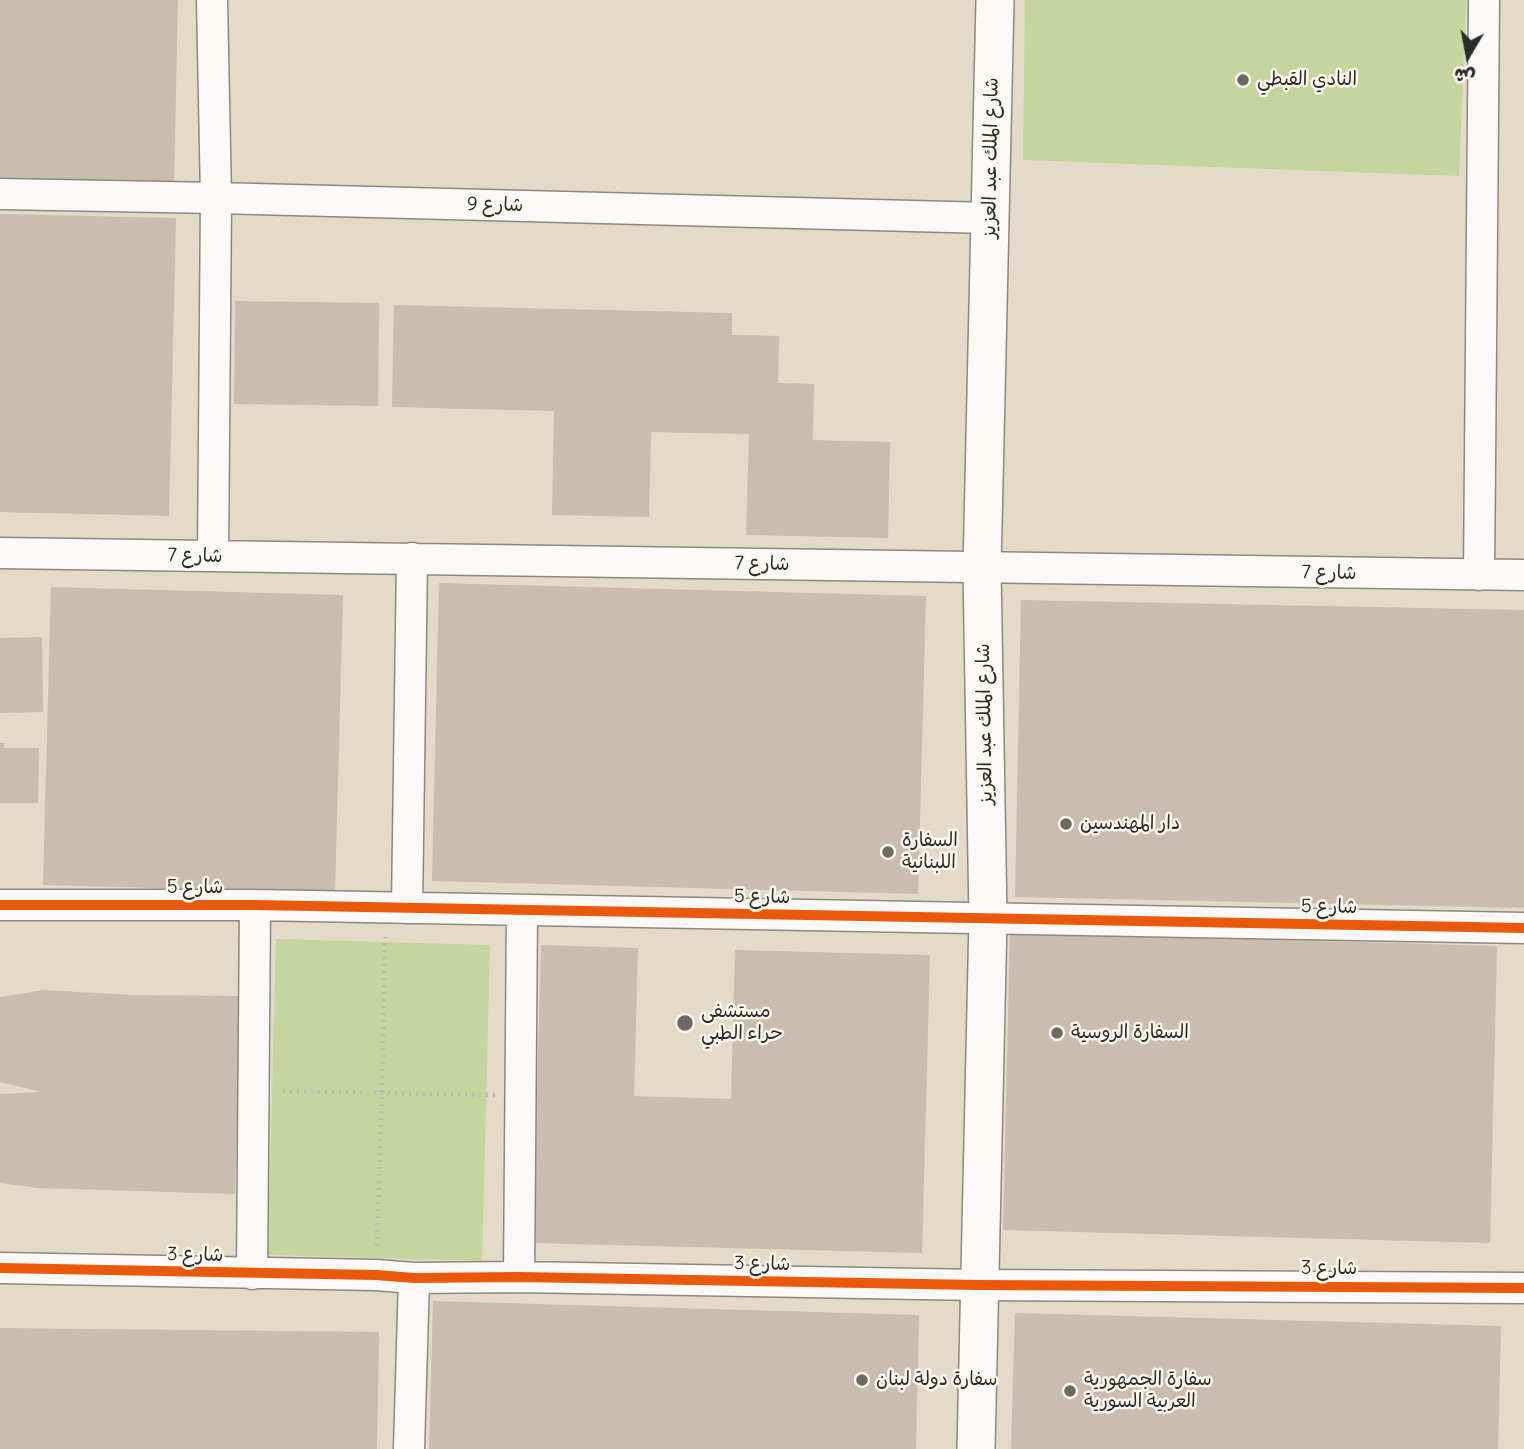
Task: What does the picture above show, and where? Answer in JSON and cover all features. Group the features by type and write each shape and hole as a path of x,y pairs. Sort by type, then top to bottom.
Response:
{"street":[{"path":"212,0 216,198 214,556"},
{"name":"شارع الملك عبد العزيز","path":"976,1449 988,919 982,569 995,0"},
{"path":"1479,575 1484,0"},
{"name":"شارع 9","path":"0,194 989,218"},
{"name":"شارع 7","path":"0,553 1524,575"},
{"path":"396,908 412,558"},
{"name":"شارع 5","path":"0,905 255,905 1524,928"},
{"path":"252,1274 255,905"},
{"path":"519,1277 522,910"},
{"name":"شارع 3","path":"0,1268 414,1278 1524,1288"},
{"path":"409,1449 414,1278"}],"path":[{"path":"376,1275 383,1093 396,908"},
{"path":"254,1090 520,1095"}],"green space":[{"name":"النادي القبطي","path":"1025,0 1466,0 1459,176 1023,160"},
{"path":"276,939 490,945 482,1261 268,1255"}],"building":[{"path":"0,0 178,0 174,183 0,178"},
{"path":"0,214 176,218 169,516 0,512"},
{"path":"235,301 379,303 378,406 234,404"},
{"path":"394,305 732,313 732,335 779,336 778,383 814,384 813,440 890,442 888,538 746,535 749,434 651,432 649,517 552,515 554,411 392,407"},
{"path":"439,583 926,596 918,894 432,881"},
{"path":"51,587 343,595 335,893 43,885"},
{"path":"1021,600 1524,610 1524,908 1015,897"},
{"path":"42,637 43,712 0,713 0,638"},
{"path":"0,743 4,743 4,748 39,748 38,803 0,803"},
{"path":"1010,932 1497,946 1490,1243 1003,1230"},
{"path":"541,945 638,948 634,1096 731,1099 735,950 930,955 922,1253 533,1243"},
{"path":"44,990 130,995 240,996 235,1194 38,1188 0,1183 0,1094 41,1092 0,1082 0,997"},
{"path":"433,1301 919,1315 916,1449 429,1449"},
{"path":"1015,1313 1501,1326 1498,1449 1011,1449"},
{"path":"0,1328 379,1332 377,1449 0,1449"}],"cycle path":[{"path":"0,905 255,905 1524,928"},
{"path":"0,1268 414,1278 1524,1288"}],"place":[{"name":"النادي القبطي","path":"1243,80"},
{"name":"دار المهندسين","path":"1066,824"},
{"name":"السفارة اللبنانية","path":"888,852"},
{"name":"مستشفى حراء الطبي","path":"685,1023"},
{"name":"السفارة الروسية","path":"1057,1033"},
{"name":"سفارة دولة لبنان","path":"862,1380"},
{"name":"سفارة الجمهورية العربية السورية","path":"1070,1391"}]}
